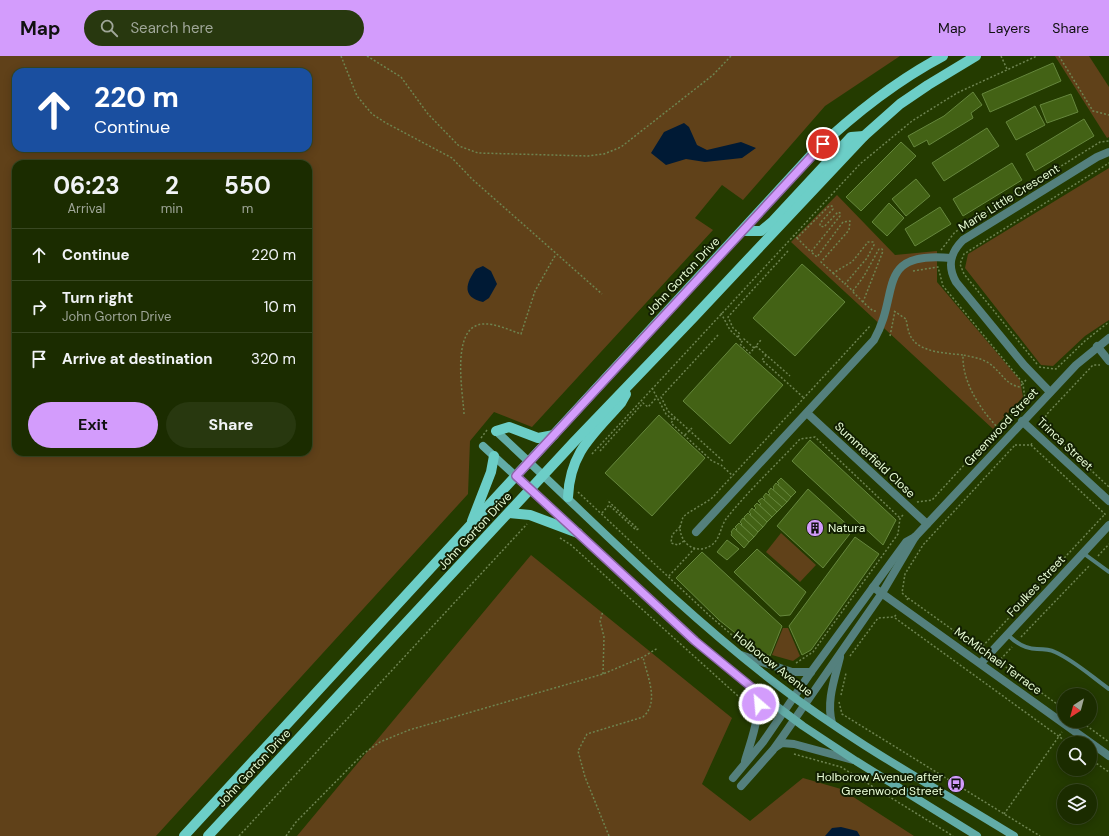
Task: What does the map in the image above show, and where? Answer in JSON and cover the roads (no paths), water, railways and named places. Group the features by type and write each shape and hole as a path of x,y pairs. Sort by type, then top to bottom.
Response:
{"main road":[{"name":"John Gorton Drive","path":"184,836 815,152 840,127 868,104 922,67 943,56"},
{"name":"John Gorton Drive","path":"208,836 544,475 864,136 900,104 976,56"},
{"path":"742,231 761,231 773,221 851,137 864,136"},
{"path":"568,497 570,475 580,452 621,403 635,379"},
{"path":"496,431 509,427 538,438 554,435"},
{"name":"Holborow Avenue","path":"496,431 664,588 740,655 794,697 1014,836"},
{"path":"483,446 695,641 755,690 794,720 856,761 978,836"},
{"path":"470,527 491,472 494,456"},
{"path":"509,513 530,515 578,533"}],"street":[{"name":"Marie Little Crescent","path":"951,258 955,248 963,240 1097,157 1109,152"},
{"path":"696,532 874,340 882,326 887,310 892,279 898,268 911,260 934,257 951,258 952,274 956,282 1024,366 1050,392"},
{"name":"Greenwood Street","path":"741,786 773,750 794,720 882,593 915,537 1022,420 1097,346 1109,338"},
{"path":"1097,346 1109,361"},
{"name":"Summerfield Close","path":"807,413 927,524"},
{"name":"Trinca Street","path":"1022,420 1109,501"},
{"name":"Foulkes Street","path":"980,664 1109,525"},
{"name":"Greenwood Street","path":"733,778 764,742 810,672 906,542 915,537"},
{"name":"McMichael Terrace","path":"873,587 1109,756"},
{"path":"832,722 829,712 830,699 841,652"},
{"path":"740,655 792,672 810,672"},
{"path":"743,766 757,718 759,704 755,690"},
{"path":"773,750 782,743 794,744 856,761"}],"lane":[{"path":"1083,553 1092,562 1109,572"},
{"path":"1008,635 1016,643 1027,648 1055,651 1109,689"}],"water":[{"path":"684,123 689,127 697,145 707,150 741,142 756,148 742,158 705,162 686,159 666,165 651,153 664,132"},
{"path":"483,266 491,271 497,284 489,298 483,302 471,297 468,293 468,284 476,269"},
{"path":"841,827 857,831 860,836 825,836 832,828"}],"place":[{"name":"Natura","path":"815,528"},
{"name":"Holborow Avenue after Greenwood Street","path":"956,784"}]}
